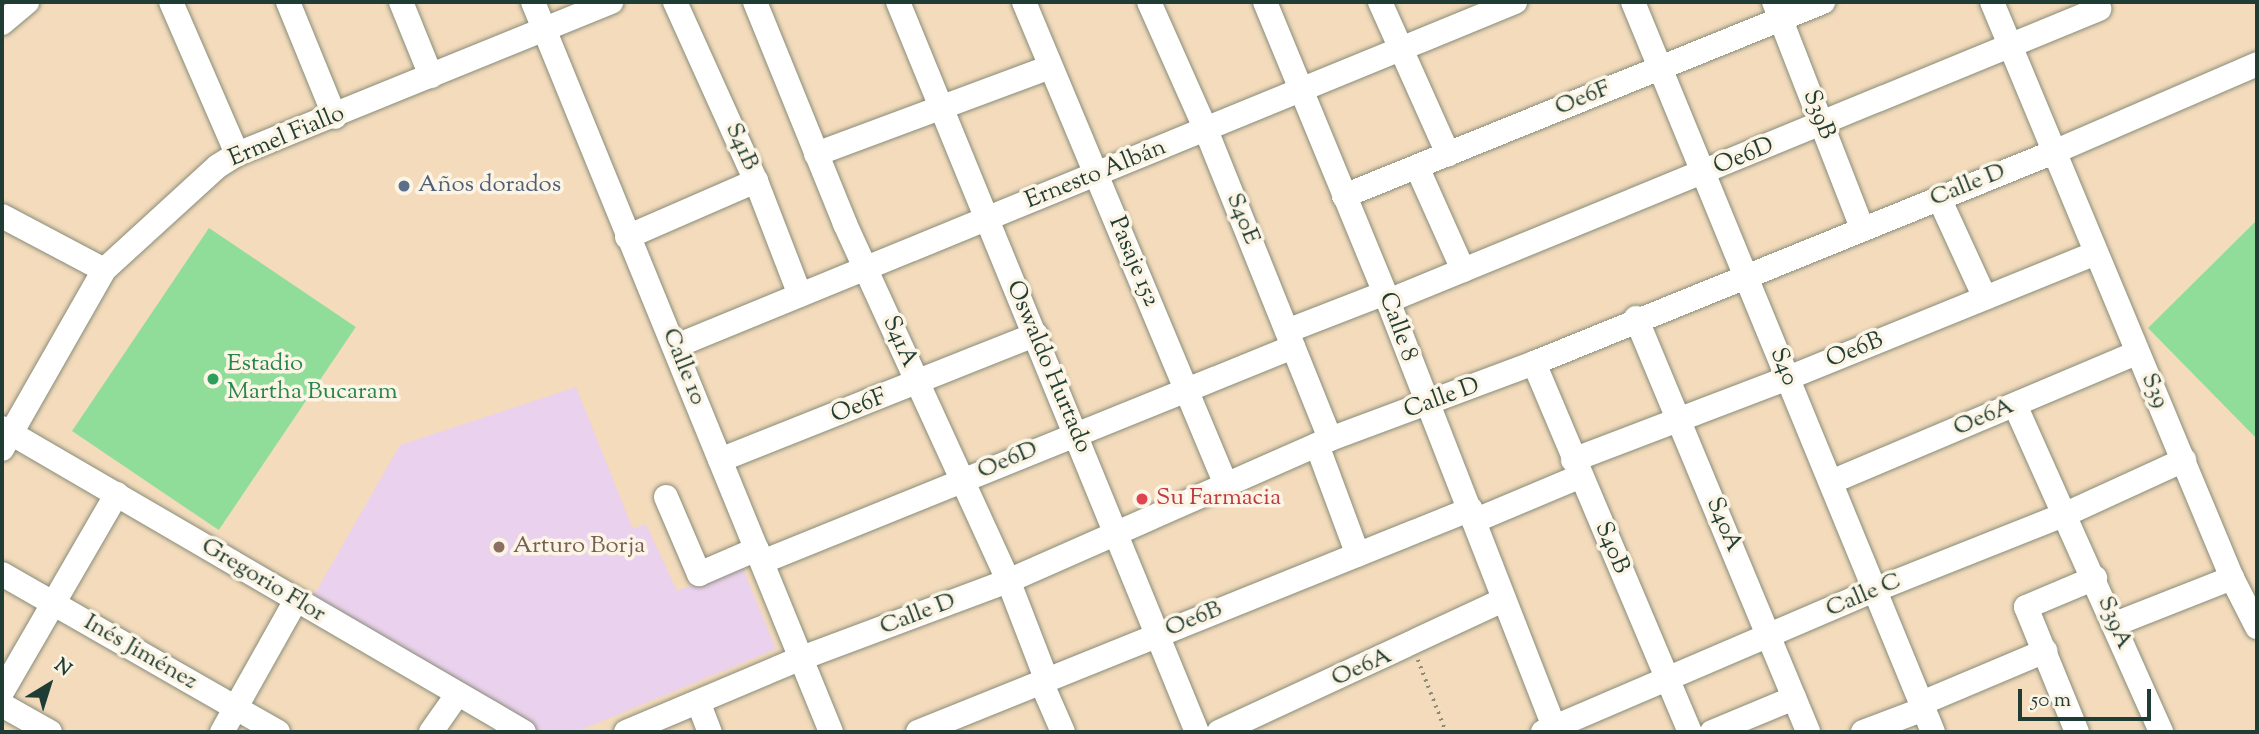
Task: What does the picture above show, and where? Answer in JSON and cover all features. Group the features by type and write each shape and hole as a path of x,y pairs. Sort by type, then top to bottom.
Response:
{"street":[{"path":"2,23 27,2"},
{"path":"171,2 237,154"},
{"path":"288,2 335,117"},
{"path":"401,2 431,76"},
{"name":"Calle 10","path":"533,2 626,237 676,346 799,659 831,732"},
{"name":"Ermel Fiallo","path":"5,437 104,270 196,184 237,154 335,117 543,28 611,2"},
{"name":"S41B","path":"675,2 756,181 800,296"},
{"name":"S41A","path":"755,2 866,267 1008,581 1063,732"},
{"name":"Oswaldo Hurtado","path":"898,2 986,220 1077,432 1155,636 1197,732"},
{"name":"Pasaje 152","path":"1024,2 1050,67 1068,101 1096,176 1187,386 1226,485"},
{"name":"S40E","path":"1149,2 1206,130 1290,339 1357,555"},
{"name":"Calle 8","path":"1265,2 1299,91 1387,297 1425,405 1472,515 1551,731"},
{"path":"1380,2 1448,154"},
{"name":"S40","path":"1633,2 1933,732"},
{"name":"Oe6F","path":"1344,196 1660,68 1778,10 1823,2"},
{"name":"S39","path":"1992,2 2232,578 2257,627"},
{"name":"Ernesto Albán","path":"676,346 1096,176 1510,3"},
{"name":"Oe6D","path":"666,497 699,575 760,555 963,480 1187,386 1387,297 1463,270 2011,49 2099,9"},
{"name":"S39B","path":"1778,10 1862,228"},
{"name":"Calle D","path":"626,732 699,704 799,659 1008,581 1323,442 1534,363 1636,318 2054,152 2257,64"},
{"path":"817,154 1050,67"},
{"path":"1417,167 1463,270"},
{"path":"626,237 756,181"},
{"path":"1939,198 1985,298"},
{"path":"2,216 104,270"},
{"name":"Oe6B","path":"918,732 1357,555 1472,515 1678,419 1788,378 2096,253"},
{"name":"S40A","path":"1636,318 1808,732"},
{"name":"Oe6F","path":"720,460 918,385 1036,334"},
{"name":"Oe6A","path":"1831,482 2137,353"},
{"name":"S40B","path":"1534,363 1690,732"},
{"name":"S39A","path":"2015,405 2095,578 2161,732"},
{"name":"Gregorio Flor","path":"5,437 117,494 524,732"},
{"name":"Calle C","path":"1551,731 1667,678 1770,637 1875,590 2066,514 2184,460"},
{"path":"2,692 117,494"},
{"name":"Inés Jiménez","path":"2,574 278,732"},
{"path":"2077,732 2026,607 2095,578"},
{"path":"2115,624 2232,578"},
{"path":"222,732 296,600"},
{"name":"Oe6A","path":"1219,732 1412,645 1503,600"},
{"path":"1863,732 2045,651"},
{"path":"431,732 457,695"},
{"path":"1712,732 1794,698"},
{"path":"699,704 710,732"},
{"path":"2,705 50,732"}],"path":[{"path":"1412,645 1446,732"}],"shaded area":[{"name":"Arturo Borja","path":"576,387 633,529 646,524 677,591 741,564 776,649 583,729 541,732 313,597 400,445"}],"green space":[{"path":"2257,220 2257,439 2148,328"},
{"name":"Estadio Martha Bucaram","path":"209,228 356,327 219,530 72,431"}],"place":[{"name":"Años dorados","path":"404,186"},
{"name":"Estadio Martha Bucaram","path":"213,379"},
{"name":"Su Farmacia","path":"1142,499"},
{"name":"Arturo Borja","path":"499,547"}]}
